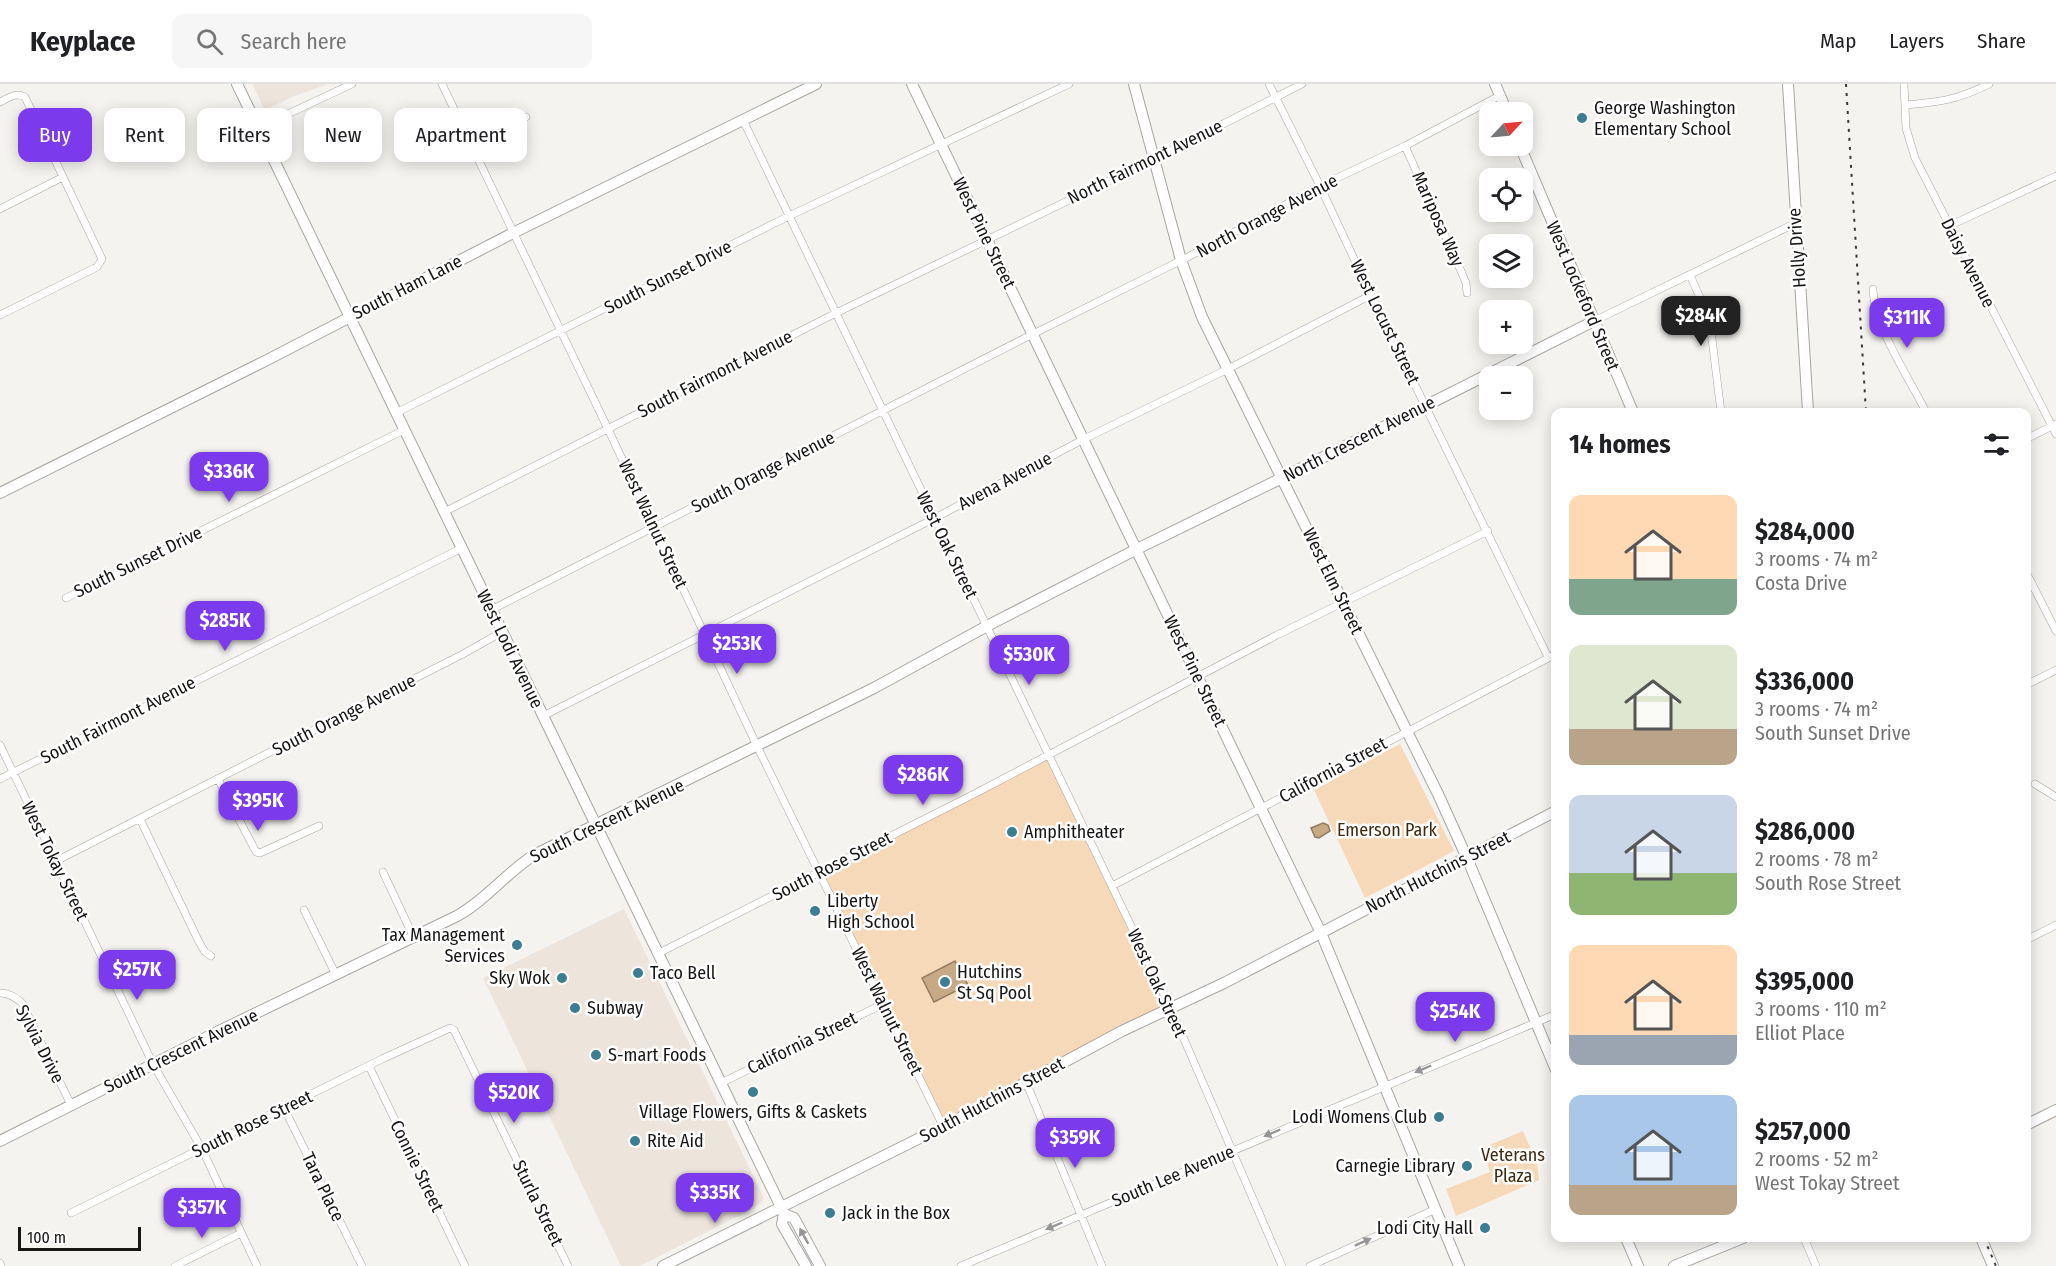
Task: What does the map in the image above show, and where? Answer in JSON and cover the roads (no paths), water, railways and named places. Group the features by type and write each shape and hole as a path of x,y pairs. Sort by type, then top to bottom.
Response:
{"street":[{"name":"West Lodi Avenue","path":"237,84 248,108"},
{"path":"292,112 352,84"},
{"name":"West Walnut Street","path":"442,84 453,108"},
{"name":"South Ham Lane","path":"0,493 267,360 513,233 743,120 800,88 816,84"},
{"name":"West Pine Street","path":"912,84 1321,933 1459,1266"},
{"name":"South Sunset Drive","path":"396,413 789,216 1069,84"},
{"name":"West Elm Street","path":"1134,84 1181,260 1202,316 1345,602 1467,858 1551,1059"},
{"name":"West Locust Street","path":"1269,84 1426,406 1551,653"},
{"name":"North Fairmont Avenue","path":"988,240 1302,84"},
{"path":"1495,84 1502,102"},
{"name":"Holly Drive","path":"1788,84 1808,408"},
{"name":"Daisy Avenue","path":"1904,84 1906,128 1911,149 2054,425 2056,434"},
{"path":"1905,105 1947,101 1989,84"},
{"path":"0,102 19,94 25,97 100,252 102,262 98,267 0,315"},
{"name":"North Orange Avenue","path":"1033,333 1181,260 1320,186 1405,146 1499,96"},
{"name":"West Oak Street","path":"743,120 1171,1009 1282,1266"},
{"name":"Mariposa Way","path":"1405,146 1461,271 1467,292"},
{"name":"West Lockeford Street","path":"1524,156 1631,408"},
{"name":"West Lodi Avenue","path":"275,162 783,1211 782,1224 806,1266"},
{"name":"West Walnut Street","path":"479,162 608,429 757,746 943,1126"},
{"path":"1949,226 2056,176"},
{"path":"0,209 63,177"},
{"path":"1594,321 1796,223"},
{"name":"South Fairmont Avenue","path":"444,512 836,313 988,240"},
{"path":"1690,275 1712,331 1721,408"},
{"path":"1873,289 1873,302 1878,320 1924,408"},
{"name":"Avena Avenue","path":"543,716 1371,295"},
{"name":"North Crescent Avenue","path":"1124,557 1594,321"},
{"name":"South Orange Avenue","path":"491,610 1033,333"},
{"path":"2031,436 2054,425"},
{"name":"South Sunset Drive","path":"66,598 404,430"},
{"name":"South Rose Street","path":"657,954 820,873 1277,635 1488,531"},
{"name":"South Fairmont Avenue","path":"0,779 462,548"},
{"name":"South Crescent Avenue","path":"0,1141 474,906 516,867 530,858 874,687 987,626 1124,557"},
{"path":"2031,582 2056,631"},
{"name":"South Orange Avenue","path":"56,861 464,654 502,632"},
{"name":"California Street","path":"1112,886 1406,731 1551,658"},
{"path":"2031,682 2056,670"},
{"name":"West Tokay Street","path":"0,745 153,1064 202,1149 257,1266"},
{"path":"218,779 256,852 260,853 319,826"},
{"path":"2035,784 2056,797"},
{"name":"North Hutchins Street","path":"1321,933 1551,814"},
{"path":"140,819 199,942 211,956"},
{"path":"383,872 413,936"},
{"path":"304,910 336,975"},
{"path":"2031,938 2056,925"},
{"name":"South Hutchins Street","path":"664,1266 783,1211 1122,1031 1171,1009 1321,933"},
{"name":"Sylvia Drive","path":"0,993 16,997 22,1003 71,1106"},
{"name":"California Street","path":"721,1083 883,1004"},
{"name":"South Lee Avenue","path":"961,1266 1551,1016"},
{"name":"Sturla Street","path":"434,1034 450,1028 454,1030 568,1266"},
{"name":"South Rose Street","path":"70,1213 434,1034"},
{"name":"Connie Street","path":"369,1066 465,1266"},
{"path":"1026,1082 1102,1266"},
{"name":"Tara Place","path":"284,1108 362,1266"},
{"path":"2031,1122 2056,1110"},
{"path":"1310,1266 1436,1209"},
{"name":"West Lodi Avenue","path":"783,1211 794,1218 820,1266"},
{"path":"175,1266 241,1233"},
{"path":"1628,1242 1638,1266"},
{"path":"1674,1266 1733,1242"},
{"path":"1806,1242 1816,1266"},
{"path":"1983,1242 1993,1266"}],"railway":[{"path":"1846,84 1866,408"},
{"path":"1986,1242 1996,1266"}],"place":[{"name":"George Washington Elementary School","path":"1582,118"},
{"name":"Amphitheater","path":"1012,832"},
{"name":"Liberty High School","path":"815,911"},
{"name":"Tax Management Services","path":"517,945"},
{"name":"Taco Bell","path":"638,973"},
{"name":"Sky Wok","path":"562,978"},
{"name":"Hutchins St Sq Pool","path":"945,982"},
{"name":"Subway","path":"575,1008"},
{"name":"S-mart Foods","path":"596,1055"},
{"name":"Village Flowers, Gifts & Caskets","path":"753,1092"},
{"name":"Lodi Womens Club","path":"1439,1117"},
{"name":"Rite Aid","path":"635,1141"},
{"name":"Carnegie Library","path":"1467,1166"},
{"name":"Jack in the Box","path":"830,1213"},
{"name":"Lodi City Hall","path":"1485,1228"}],"park label":[{"name":"Emerson Park","path":"1387,830"},
{"name":"Veterans Plaza","path":"1513,1165"}]}
